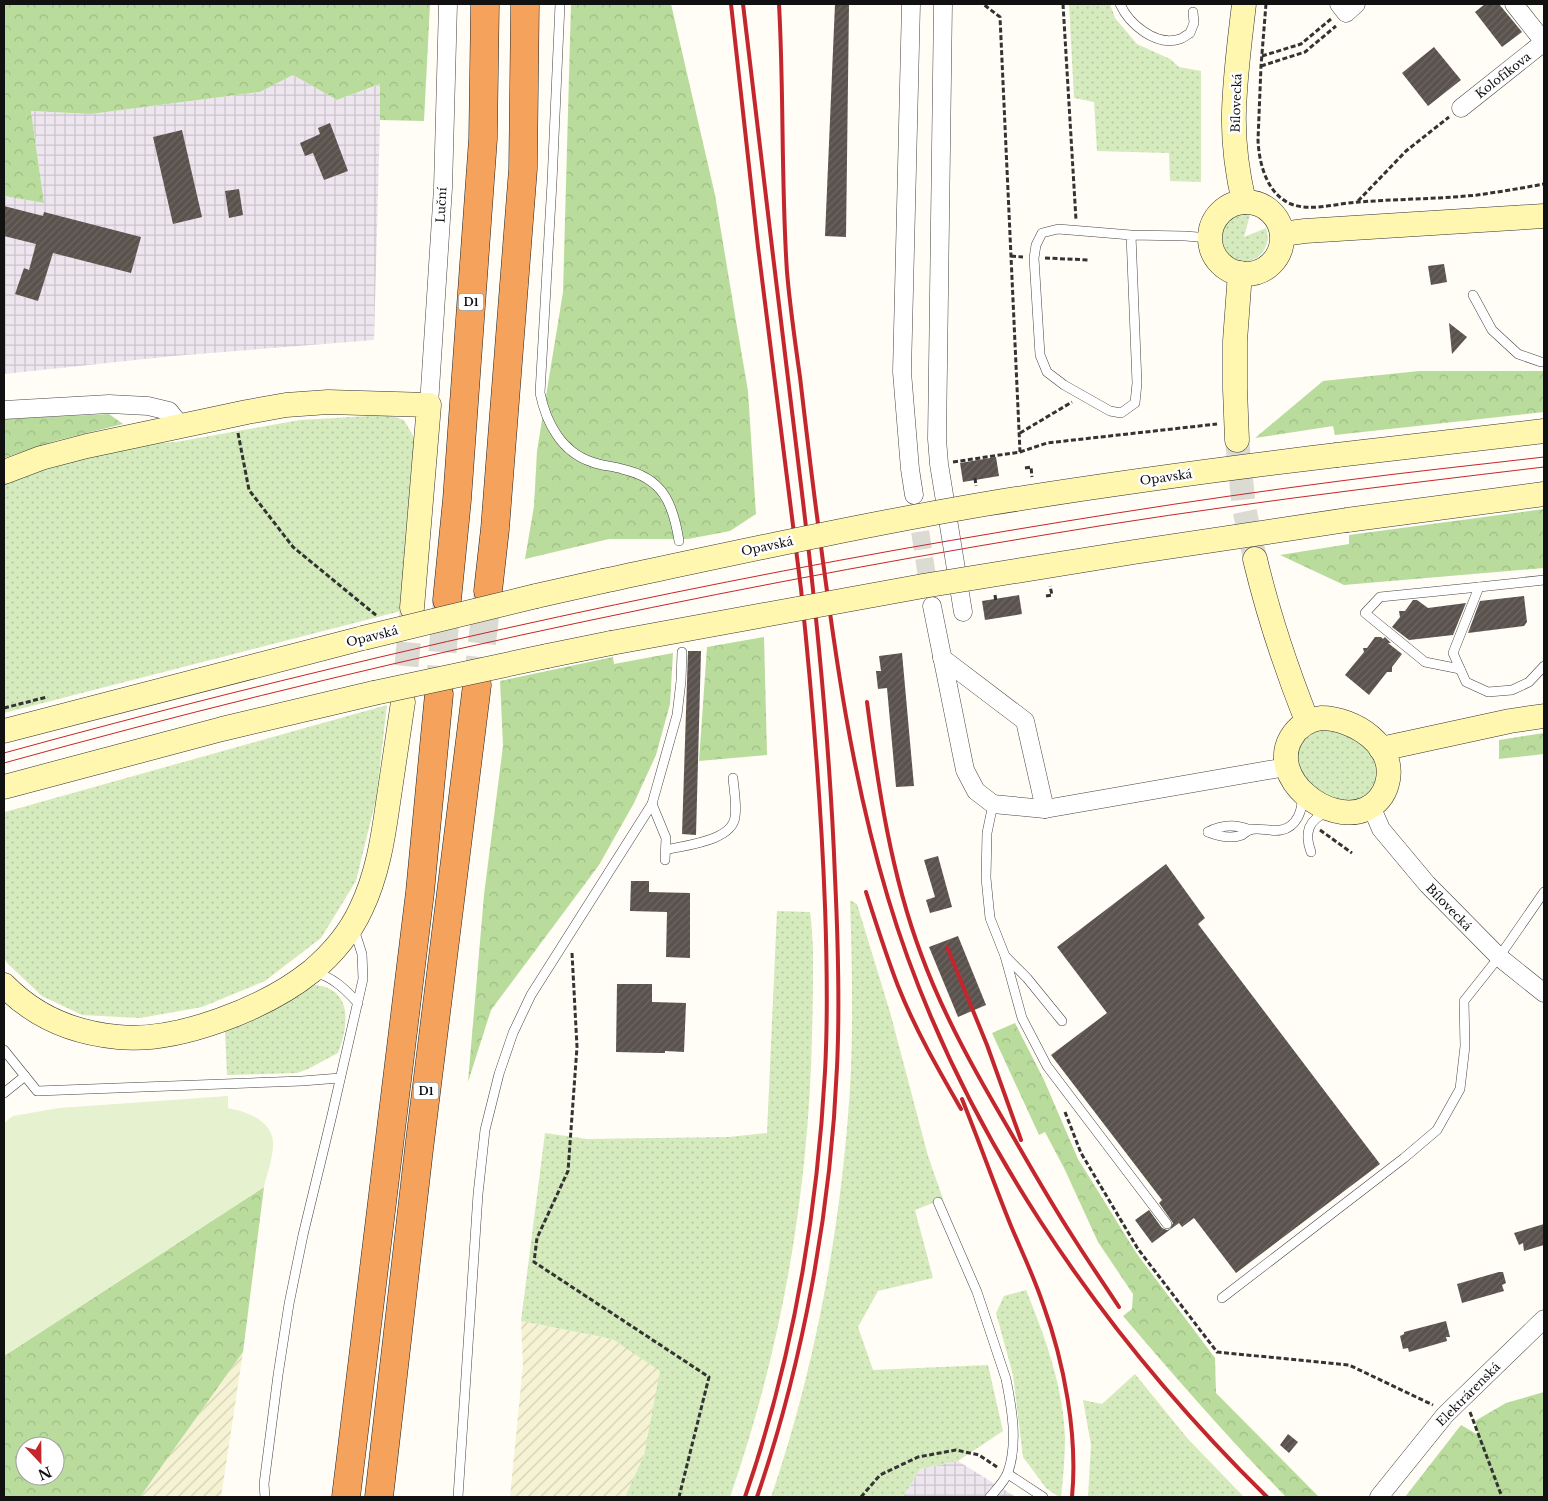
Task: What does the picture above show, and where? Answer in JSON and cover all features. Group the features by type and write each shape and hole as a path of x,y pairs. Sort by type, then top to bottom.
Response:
{"highway":[{"name":"D1","path":"447,600 457,500 483,139 485,4"},
{"path":"488,591 495,529 523,169 525,4"},
{"name":"D1","path":"378,1497 477,685"},
{"name":"D1","path":"346,1497 420,892 438,694"}],"main road":[{"name":"Bílovecká","path":"1244,4 1234,120 1238,176 1244,202"},
{"path":"1244,202 1263,206 1271,212 1277,220 1282,234 1278,255 1271,264 1251,274 1232,271 1219,261 1214,254 1210,238 1212,227 1217,218 1229,207 1244,202"},
{"path":"1282,234 1544,216"},
{"path":"1230,432 1235,389 1235,350 1240,273"},
{"path":"4,472 56,454 286,405 318,403 429,406 412,608"},
{"name":"Opavská","path":"8,728 536,596 840,531 985,504 1196,473 1544,431"},
{"path":"5,787 222,729 374,693 611,642 923,586 1124,553 1347,520 1544,494"},
{"path":"1256,559 1265,600 1285,663 1307,721"},
{"path":"4,985 36,1011 60,1024 89,1033 120,1038 145,1038 171,1034 239,1013 310,972 342,941 352,926 361,910 377,866 403,702"},
{"path":"1381,749 1544,716"},
{"path":"1322,718 1344,721 1367,734 1381,749 1388,763 1388,779 1383,794 1371,806 1355,812 1347,813 1319,804 1302,791 1293,781 1286,767 1285,757 1289,741 1294,733 1307,721 1322,718"}],"street":[{"name":"Luční","path":"429,406 442,188 448,4"},
{"path":"911,4 902,372 914,495"},
{"path":"943,4 937,439 939,464 963,612"},
{"path":"1514,4 1544,42"},
{"name":"Kolofíkova","path":"1461,108 1544,42"},
{"path":"4,410 109,404 148,406 169,411 181,426"},
{"path":"932,606 965,770 976,791 993,804 1045,809 1286,767"},
{"path":"942,658 1025,721 1045,809"},
{"name":"Bílovecká","path":"1371,806 1381,829 1427,884 1499,957 1544,994"},
{"name":"Elektrárenská","path":"1379,1497 1445,1415 1544,1319"}],"lane":[{"path":"560,4 552,192 540,392 543,410 550,426 561,441 576,454 592,462 640,474 654,484 670,504 675,517 679,541"},
{"path":"1120,4 1128,19 1142,32 1164,40 1179,39 1190,33 1194,23 1194,12"},
{"path":"1131,235 1137,383 1135,403 1121,413 1110,412 1083,395 1064,386 1046,372 1040,355 1034,258 1036,245 1042,233 1058,228 1131,235 1210,238"},
{"path":"1473,295 1492,330 1518,354 1544,362"},
{"path":"1460,669 1425,662 1365,613 1380,597 1544,580"},
{"path":"1479,587 1453,654 1466,682 1488,692 1512,690 1529,682 1544,666"},
{"path":"458,1497 478,1194 485,1130 499,1074 513,1033 531,995 652,804 677,715 682,652"},
{"path":"666,850 720,836 730,829 735,817 733,778"},
{"path":"1208,832 1217,827 1240,826 1250,830 1282,830 1294,822 1301,812 1302,791"},
{"path":"652,804 666,838 665,860"},
{"path":"993,804 987,830 986,878 990,918 1004,956 1022,1018 1047,1066 1168,1224"},
{"path":"1311,852 1307,842 1307,833 1311,823 1320,815 1332,809"},
{"path":"1222,1298 1438,1130 1460,1089 1465,1046 1464,1001 1499,957 1544,892"},
{"path":"265,1497 265,1475 289,1304 303,1235 363,979 363,966 358,939 352,926"},
{"path":"1004,956 1027,978 1062,1021"},
{"path":"310,972 321,974 339,984 358,1003"},
{"path":"4,1050 37,1090 340,1078"},
{"path":"4,1093 25,1076"},
{"path":"938,1202 977,1292 1006,1379 1013,1424 1012,1456 1008,1474 990,1497"},
{"path":"1008,1474 1043,1497"}],"path":[{"path":"983,4 1000,17 1020,452"},
{"path":"1063,4 1077,230"},
{"path":"1266,4 1258,140 1260,160 1269,184 1276,193 1291,204 1305,208 1358,202 1395,201 1477,194 1544,184"},
{"path":"1262,56 1301,44 1346,7"},
{"path":"1261,66 1305,52 1342,22 1346,7"},
{"path":"1358,202 1406,151 1461,108"},
{"path":"1012,256 1090,260"},
{"path":"1020,434 1083,395"},
{"path":"235,415 249,490 293,547 378,617"},
{"path":"939,464 1020,452 1047,443 1230,432"},
{"path":"1025,468 1030,467 1032,477"},
{"path":"975,478 976,486"},
{"path":"1046,596 1052,595 1050,586"},
{"path":"995,595 996,602"},
{"path":"1317,828 1352,853"},
{"path":"570,932 577,1047 568,1171 538,1238 534,1262 710,1377 678,1497"},
{"path":"1064,1109 1081,1153 1138,1249 1218,1352 1349,1365 1438,1408 1445,1415"},
{"path":"1464,1398 1503,1497"},
{"path":"861,1497 880,1475 918,1457 956,1450 979,1455 1008,1474"}],"shaded area":[{"path":"293,75 337,100 381,84 374,340 173,356 4,374 4,196 44,203 31,111 91,114 260,92"},
{"path":"521,1321 612,1339 661,1371 644,1455 625,1497 510,1497 523,1365"},
{"path":"243,1352 221,1497 140,1497"},
{"path":"958,1461 1016,1497 903,1497 920,1469"}],"green space":[{"path":"4,4 430,4 424,121 380,120 380,84 337,100 293,75 260,92 91,114 31,111 44,203 4,196"},
{"path":"571,4 671,4 715,195 748,391 756,514 730,531 688,539 609,539 525,559 534,506 537,451 563,292"},
{"path":"1069,4 1110,4 1115,18 1137,44 1170,59 1179,67 1201,71 1201,182 1170,181 1169,153 1097,151 1094,102 1074,98"},
{"path":"1242,214 1250,215 1244,237 1266,228 1267,232 1268,239 1265,248 1261,254 1251,261 1241,261 1232,257 1225,249 1221,239 1222,230 1229,221"},
{"path":"1419,371 1544,371 1544,412 1335,435 1333,426 1255,438 1323,381"},
{"path":"109,414 123,424 55,441 4,458 4,419"},
{"path":"388,415 404,420 415,439 401,611 4,713 4,481 57,462 141,444 176,442 300,420"},
{"path":"1544,509 1544,568 1344,585 1280,555 1349,544 1349,535"},
{"path":"764,637 767,755 699,761 707,647"},
{"path":"673,653 670,704 656,755 634,803 599,865 491,1010 468,1082 484,895 503,746 500,681 613,657 614,664"},
{"path":"387,705 376,799 356,881 321,938 265,981 202,1007 140,1018 82,1015 42,996 7,963 4,958 5,812"},
{"path":"1329,728 1360,741 1376,760 1379,777 1370,794 1354,802 1336,800 1313,788 1301,775 1296,751 1309,734"},
{"path":"1544,733 1544,754 1499,759 1499,740"},
{"path":"850,900 857,904 890,1012 928,1156 943,1199 915,1210 933,1278 878,1291 858,1327 873,1370 988,1365 1003,1431 958,1461 920,1469 903,1497 771,1497 802,1394 815,1341 835,1232 842,1178 852,1049"},
{"path":"777,911 810,912 813,949 812,1022 810,1092 798,1210 778,1326 764,1384 730,1497 625,1497 644,1455 660,1371 612,1339 521,1321 545,1133 587,1139 729,1137 767,1133"},
{"path":"316,985 328,988 337,994 345,1011 344,1032 338,1053 297,1073 227,1075 225,1031 310,986"},
{"path":"1015,1023 1044,1080 1078,1159 1137,1254 1215,1358 1216,1393 1319,1497 1286,1497 1203,1408 1123,1316 1132,1309 1133,1294 1098,1242 1065,1170 1045,1132 1039,1135 992,1033"},
{"path":"228,1096 228,1108 242,1111 256,1118 268,1127 271,1134 273,1141 272,1153 264,1187 4,1356 4,1123 13,1116 59,1108"},
{"path":"264,1187 243,1352 140,1497 4,1497 4,1356"},
{"path":"1026,1290 1052,1363 1061,1401 1065,1439 1061,1497 1046,1488 1023,1457 1013,1375 996,1313 1004,1296"},
{"path":"1135,1374 1188,1439 1244,1497 1088,1497 1091,1445 1083,1400 1102,1404"},
{"path":"1544,1392 1544,1497 1405,1497 1461,1425 1478,1435 1475,1421 1506,1403"}],"building":[{"path":"835,4 849,4 846,237 825,236"},
{"path":"1485,4 1499,4 1522,32 1502,47 1475,12"},
{"path":"1434,47 1461,80 1428,106 1402,73"},
{"path":"330,123 348,171 324,180 313,153 305,156 300,143 320,134 318,128"},
{"path":"182,130 202,217 173,224 153,137"},
{"path":"239,189 243,215 229,218 225,191"},
{"path":"4,206 43,216 44,212 141,237 131,273 53,253 38,301 15,294 24,268 29,270 36,244 4,236"},
{"path":"1444,264 1447,282 1431,285 1428,266"},
{"path":"1449,323 1467,337 1452,354"},
{"path":"996,457 999,476 963,482 960,463"},
{"path":"1019,595 1022,614 985,620 982,601"},
{"path":"1524,596 1527,622 1524,626 1468,633 1480,601"},
{"path":"1413,600 1417,600 1428,608 1466,603 1453,635 1409,640 1392,627 1400,617 1399,611 1405,611"},
{"path":"1375,637 1383,639 1385,637 1391,643 1388,643 1402,654 1392,667 1392,672 1387,672 1369,695 1345,675 1364,652 1363,648 1367,648"},
{"path":"688,651 701,651 696,835 682,834"},
{"path":"902,653 914,786 896,787 887,688 878,689 876,671 881,671 879,656"},
{"path":"938,856 952,907 930,913 926,900 935,897 924,860"},
{"path":"1166,864 1205,918 1198,924 1380,1164 1236,1273 1194,1218 1182,1227 1179,1223 1152,1243 1135,1220 1149,1210 1162,1228 1170,1229 1173,1223 1159,1203 1162,1200 1051,1055 1107,1013 1057,947"},
{"path":"631,881 649,881 649,892 690,893 690,958 666,957 667,912 630,911"},
{"path":"958,936 986,1005 958,1017 929,947"},
{"path":"617,984 652,984 652,1002 686,1003 684,1052 616,1052"},
{"path":"1544,1224 1544,1245 1524,1251 1523,1243 1519,1245 1514,1233"},
{"path":"1503,1272 1506,1283 1502,1285 1504,1291 1462,1303 1457,1284"},
{"path":"1446,1321 1450,1337 1446,1337 1447,1341 1409,1352 1408,1348 1403,1349 1400,1336 1404,1332"},
{"path":"1288,1434 1298,1442 1289,1453 1280,1445"}],"tunnel":[{"path":"1237,440 1244,508 1255,559"},
{"path":"916,505 930,596"},
{"path":"477,685 488,591"},
{"path":"439,694 447,600"},
{"path":"403,702 412,608"}],"tram line":[{"path":"4,753 336,667 559,617 784,571 951,540 1174,504 1284,488 1544,457"},
{"path":"4,763 133,728 391,664 521,635 782,582 1044,535 1169,515 1544,467"}],"railway":[{"path":"731,4 758,247 805,628 821,827 827,989 826,1051 821,1126 809,1234 789,1341 762,1446 745,1497"},
{"path":"743,4 807,534 817,632 833,828 838,996 838,1043 834,1121 821,1230 801,1340 788,1393 757,1497"},
{"path":"779,4 785,239 791,311 838,670 864,807 888,898 917,982 952,1064 994,1144 1040,1221 1091,1295 1146,1366 1205,1433 1267,1497"},
{"path":"867,702 881,798 901,893 930,977 962,1045 998,1111 1084,1255 1119,1307"},
{"path":"866,892 889,963 912,1018 961,1109"},
{"path":"947,947 987,1045 1021,1140"},
{"path":"962,1099 1051,1326 1068,1399 1073,1449 1072,1497"}]}
